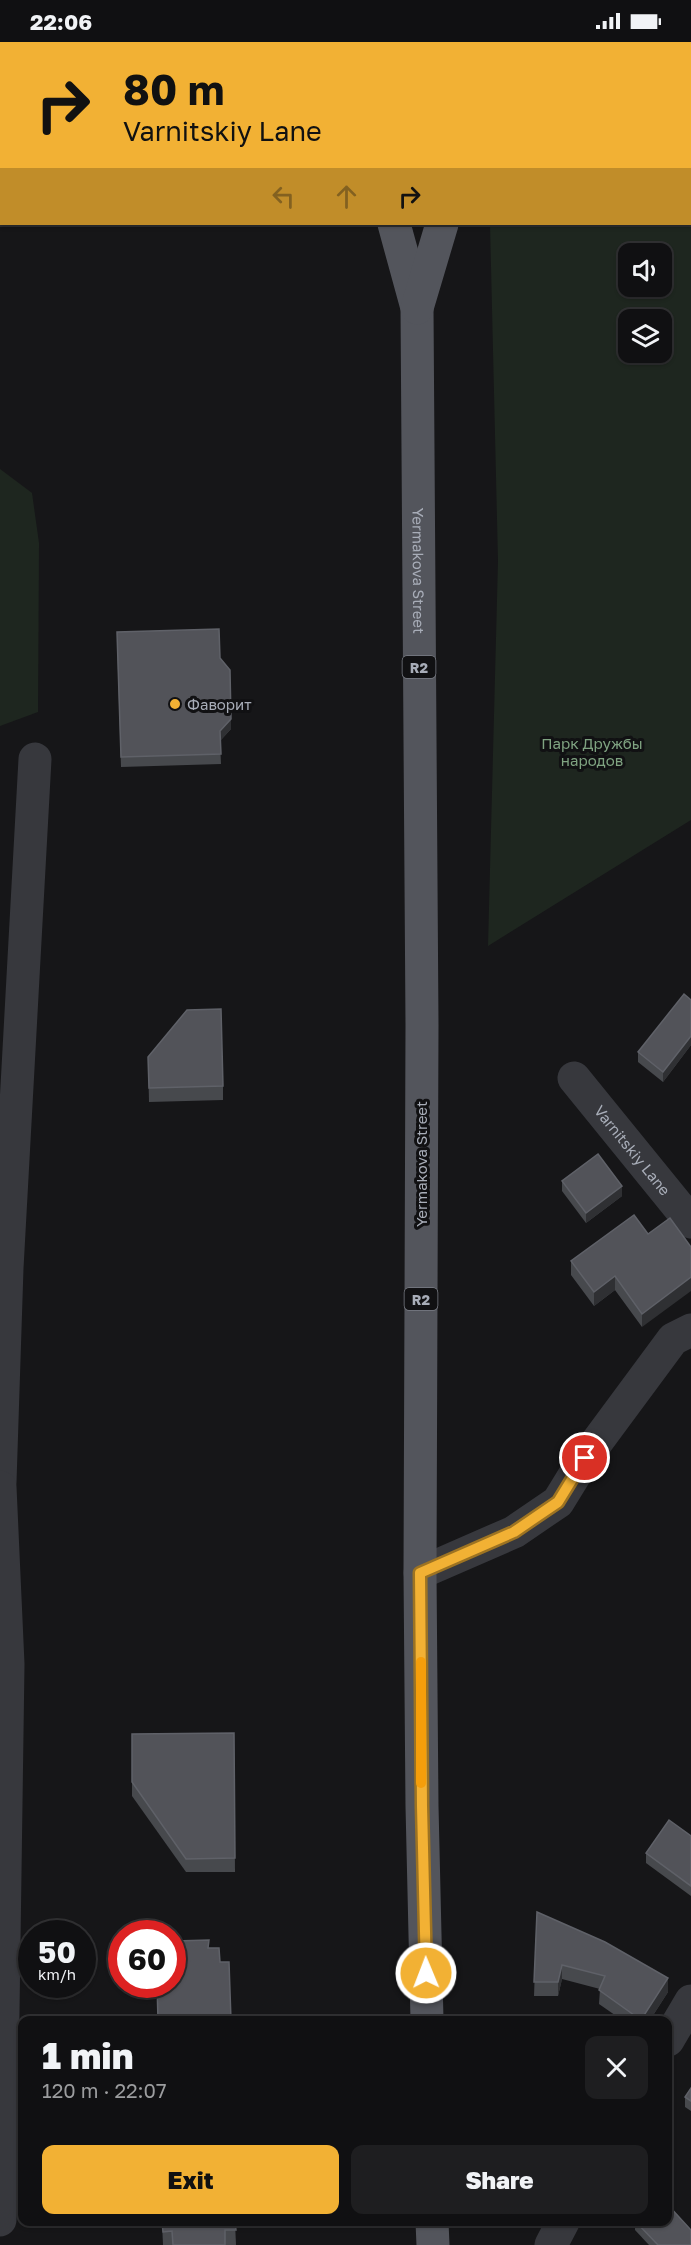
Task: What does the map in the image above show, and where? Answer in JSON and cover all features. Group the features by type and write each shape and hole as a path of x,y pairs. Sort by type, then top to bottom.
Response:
{"main road":[{"name":"R2","path":"394,225 417,308"},
{"name":"R2","path":"417,308 442,225"},
{"name":"Yermakova Street","path":"417,308 422,1002 420,1573 427,2016"},
{"path":"432,2226 433,2245"}],"street":[{"path":"0,1482 7,1268 35,759"},
{"name":"Varnitskiy Lane","path":"573,1078 691,1222"},
{"path":"420,1573 514,1532 558,1502 585,1458 673,1339 691,1330"},
{"path":"0,1486 8,1664 0,2220"},
{"path":"672,2033 691,2001"},
{"path":"550,2245 561,2226"}],"green space":[{"name":"Парк Дружбы народов","path":"490,225 691,225 691,820 488,946 498,561"},
{"path":"0,469 32,493 39,543 38,712 0,726"}],"building":[{"name":"Фаворит","path":"219,629 220,658 230,670 231,719 220,731 221,754 121,757 117,632"},
{"path":"684,994 691,1000 691,1036 663,1072 638,1052"},
{"path":"221,1009 223,1086 149,1088 148,1057 187,1010"},
{"path":"598,1154 622,1186 586,1213 562,1181"},
{"path":"634,1215 648,1234 670,1218 691,1247 691,1277 642,1314 615,1276 594,1292 571,1261"},
{"path":"234,1733 235,1858 186,1859 132,1782 132,1734"},
{"path":"669,1820 691,1836 691,1886 646,1853"},
{"path":"537,1912 605,1942 668,1978 644,2016 635,2016 599,1990 605,1976 562,1965 558,1982 534,1982"},
{"path":"209,1940 208,1948 219,1948 220,1962 229,1962 231,2016 158,2016 157,1998 186,1998 186,1941"},
{"path":"691,2088 691,2101 685,2097"},
{"path":"672,2209 691,2230 691,2245 658,2245 640,2226 672,2226"},
{"path":"162,2226 236,2226 236,2230 225,2230 225,2245 173,2245 172,2231 163,2232"}],"slow traffic":[{"path":"421,1662 421,1783"}],"place":[{"name":"Фаворит","path":"175,704"}],"route":[{"path":"426,1973 420,1573 514,1532 558,1502 585,1458"}]}
